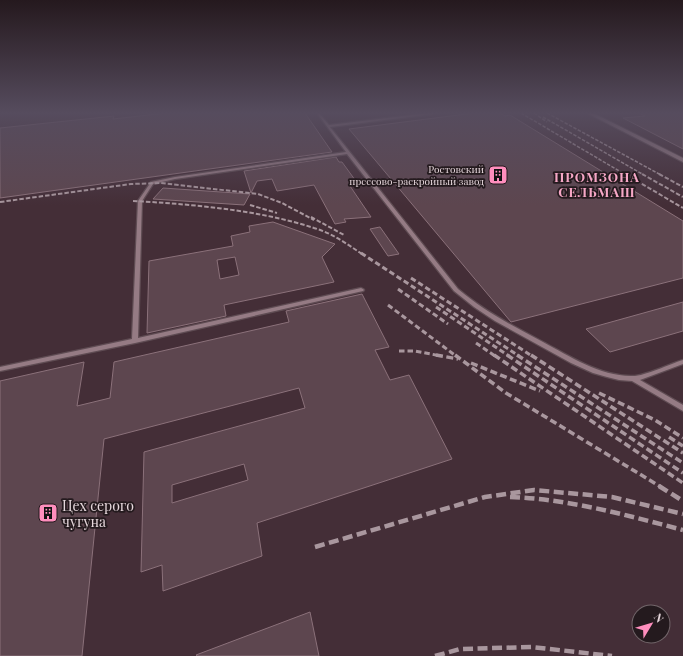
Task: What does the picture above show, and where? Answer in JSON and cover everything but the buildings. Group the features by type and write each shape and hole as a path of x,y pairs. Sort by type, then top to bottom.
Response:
{"main road":[{"path":"650,144 683,160"}],"lane":[{"path":"341,144 456,290 466,300 498,321 576,363 609,376 633,379 683,408"},
{"path":"135,341 140,201 152,183 175,178 348,153"},
{"path":"0,369 135,341 361,290"},
{"path":"633,379 683,362"}],"railway":[{"path":"573,144 626,175"},
{"path":"589,144 644,175"},
{"path":"603,144 661,175"},
{"path":"625,174 683,208"},
{"path":"642,174 683,197"},
{"path":"659,174 683,187"},
{"path":"0,202 131,184 161,183 258,194 282,203 314,220"},
{"path":"133,201 201,206 248,212 293,222 321,230 339,239 362,254"},
{"path":"250,205 277,213"},
{"path":"311,217 344,235"},
{"path":"361,253 519,356"},
{"path":"411,278 532,356"},
{"path":"398,289 448,324"},
{"path":"388,305 456,356"},
{"path":"436,307 509,356"},
{"path":"476,343 495,356"},
{"path":"399,351 415,351 441,356"},
{"path":"436,355 458,359"},
{"path":"455,355 506,393 661,487"},
{"path":"494,355 683,483"},
{"path":"507,355 683,473"},
{"path":"517,355 683,463"},
{"path":"531,355 683,453"},
{"path":"471,363 540,391"},
{"path":"599,393 655,420 683,438"},
{"path":"669,437 683,446"},
{"path":"659,486 683,501"},
{"path":"315,547 485,497 534,490 612,497 683,514"},
{"path":"510,497 532,498 576,504 619,513 683,530"},
{"path":"435,656 460,649 532,647 612,656"}],"place":[{"name":"Ростовский прессово-раскройный завод","path":"498,175"},
{"name":"Цех серого чугуна","path":"48,513"}],"district":[{"name":"ПРОМЗОНА СЕЛЬМАШ","path":"597,184"}]}
